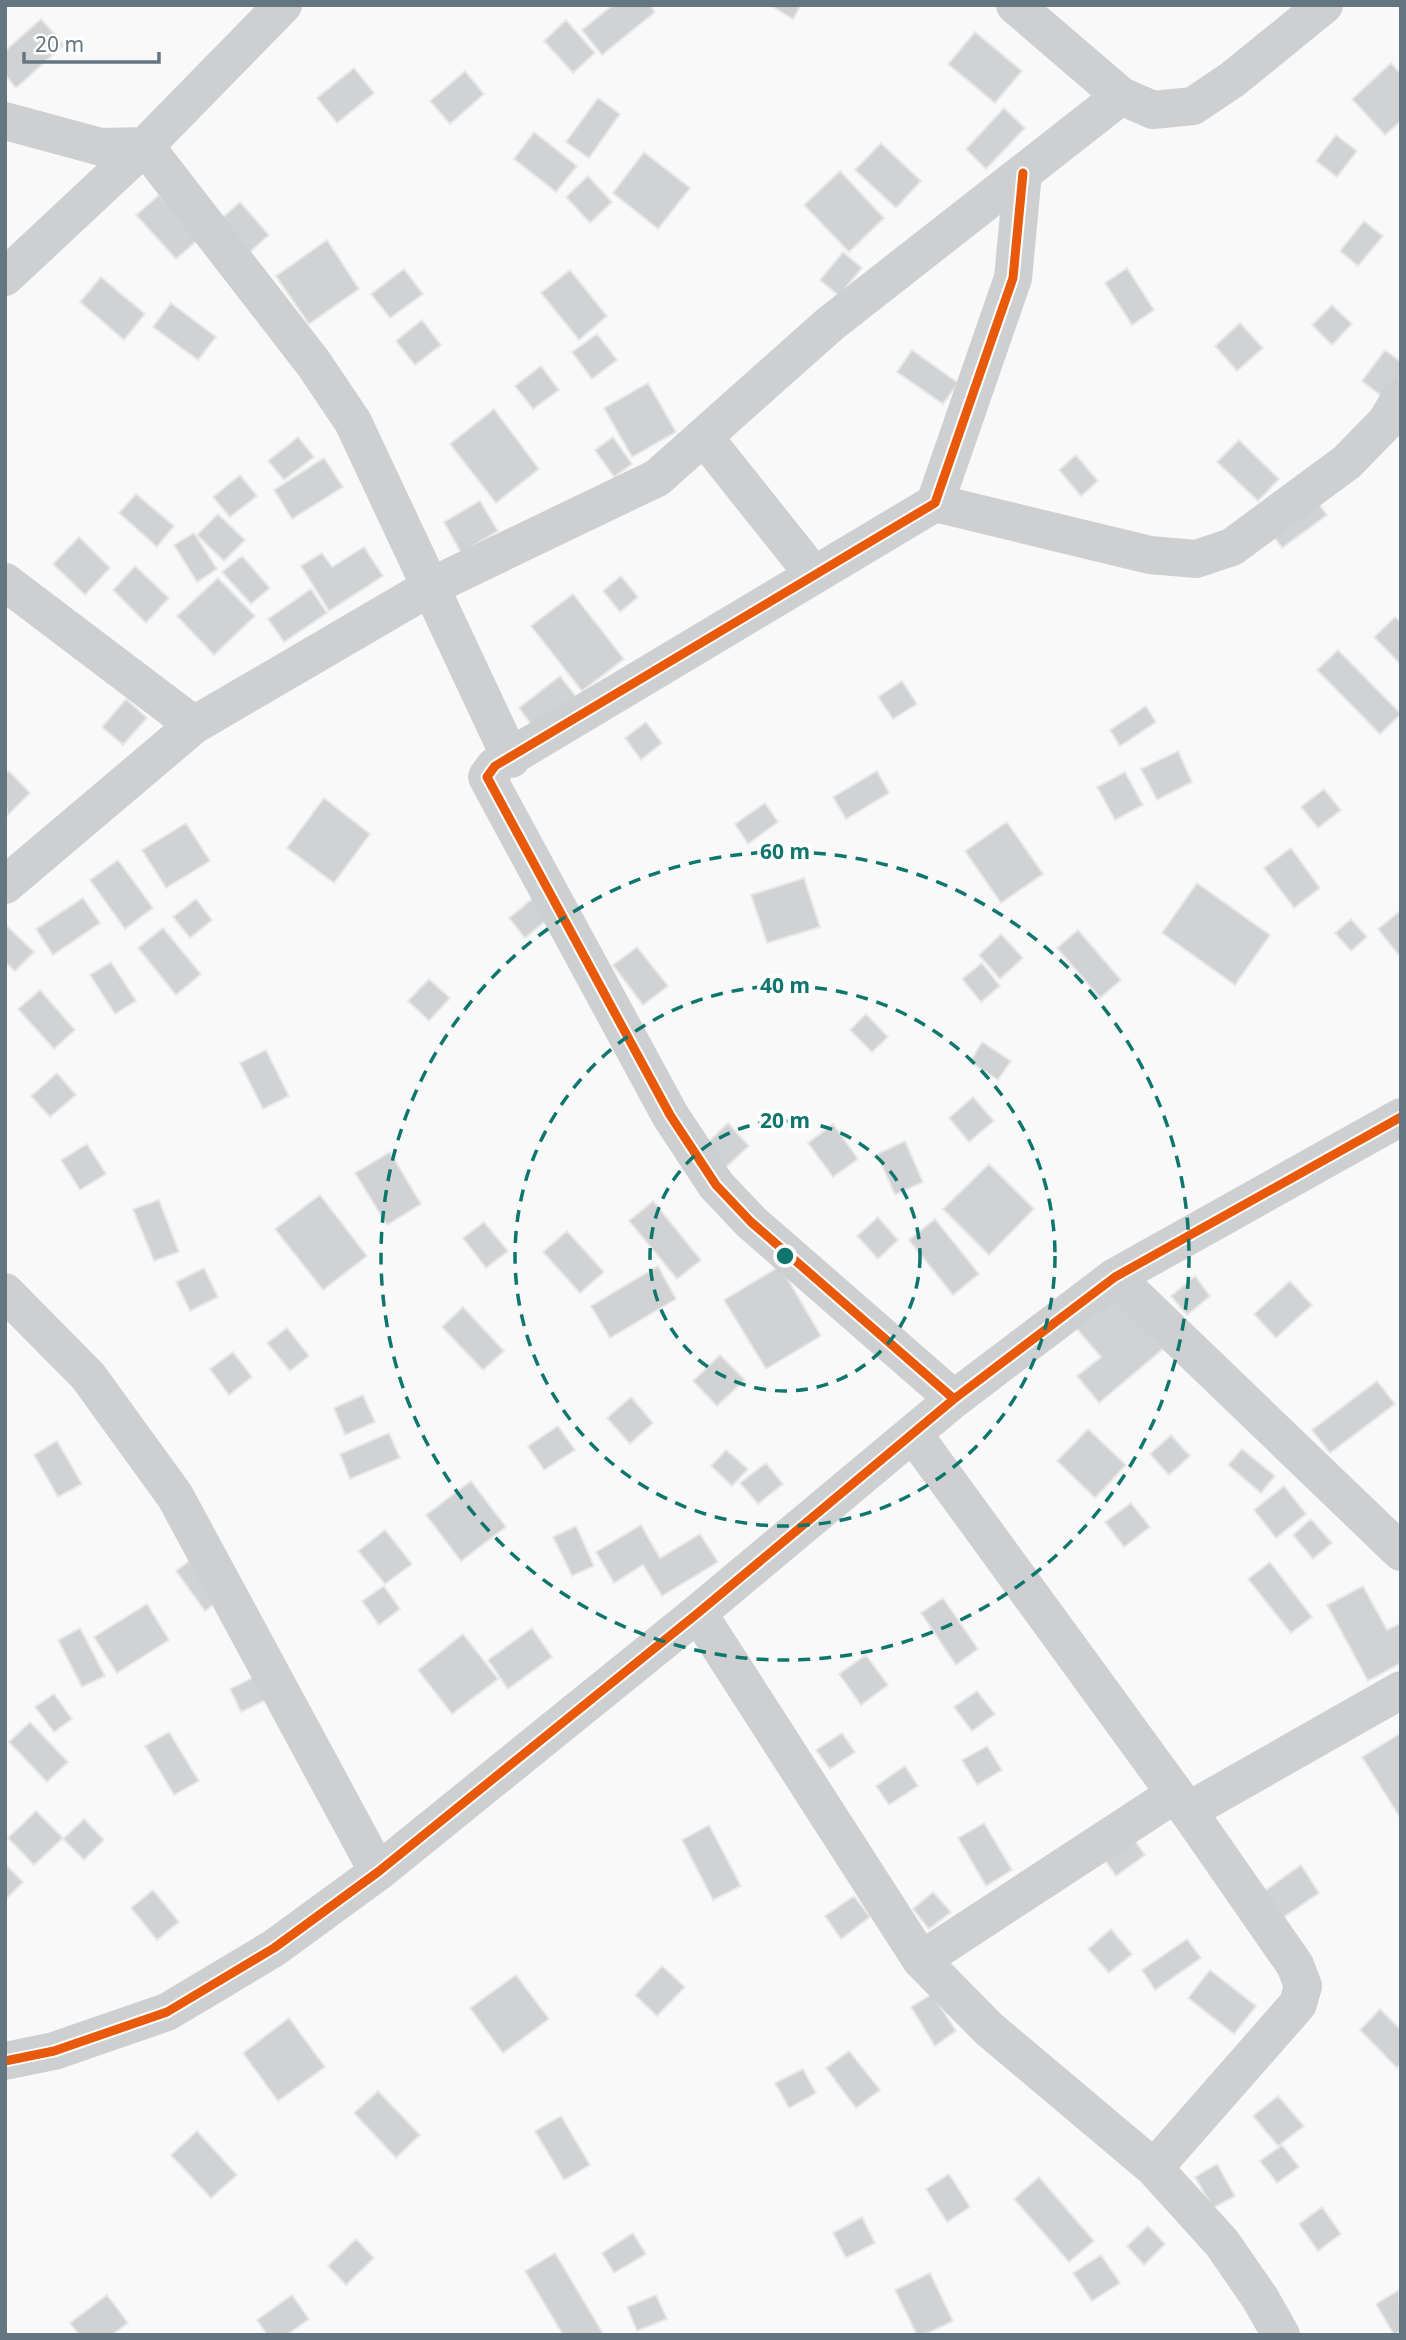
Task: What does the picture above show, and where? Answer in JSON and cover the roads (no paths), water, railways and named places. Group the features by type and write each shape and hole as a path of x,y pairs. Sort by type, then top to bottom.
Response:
{"street":[{"path":"5,277 145,146 283,5"},
{"path":"1015,5 1121,96 1153,110 1194,106 1233,79 1324,5"},
{"path":"5,885 194,725 432,586 657,478 830,324 1121,96"},
{"path":"5,121 101,147 145,146"},
{"path":"145,146 314,364 353,422 511,759"},
{"path":"954,1399 751,1222 716,1185 670,1115 487,777 495,766 511,759 935,503 1013,278 1023,173"},
{"path":"935,503 1150,555 1196,559 1232,547 1347,462 1386,422 1401,397"},
{"path":"705,438 814,575"},
{"path":"5,582 194,725"},
{"path":"5,2061 54,2051 167,2012 274,1948 378,1872 698,1613 954,1399 1115,1277 1401,1117"},
{"path":"1115,1277 1401,1552"},
{"path":"5,1292 89,1376 175,1496 378,1872"},
{"path":"914,1435 1182,1802 1295,1965 1303,1986 1298,2004 1154,2168"},
{"path":"698,1613 921,1960 989,2029 1154,2168 1222,2243 1260,2298 1280,2335"},
{"path":"921,1960 1182,1802 1401,1690"}]}
